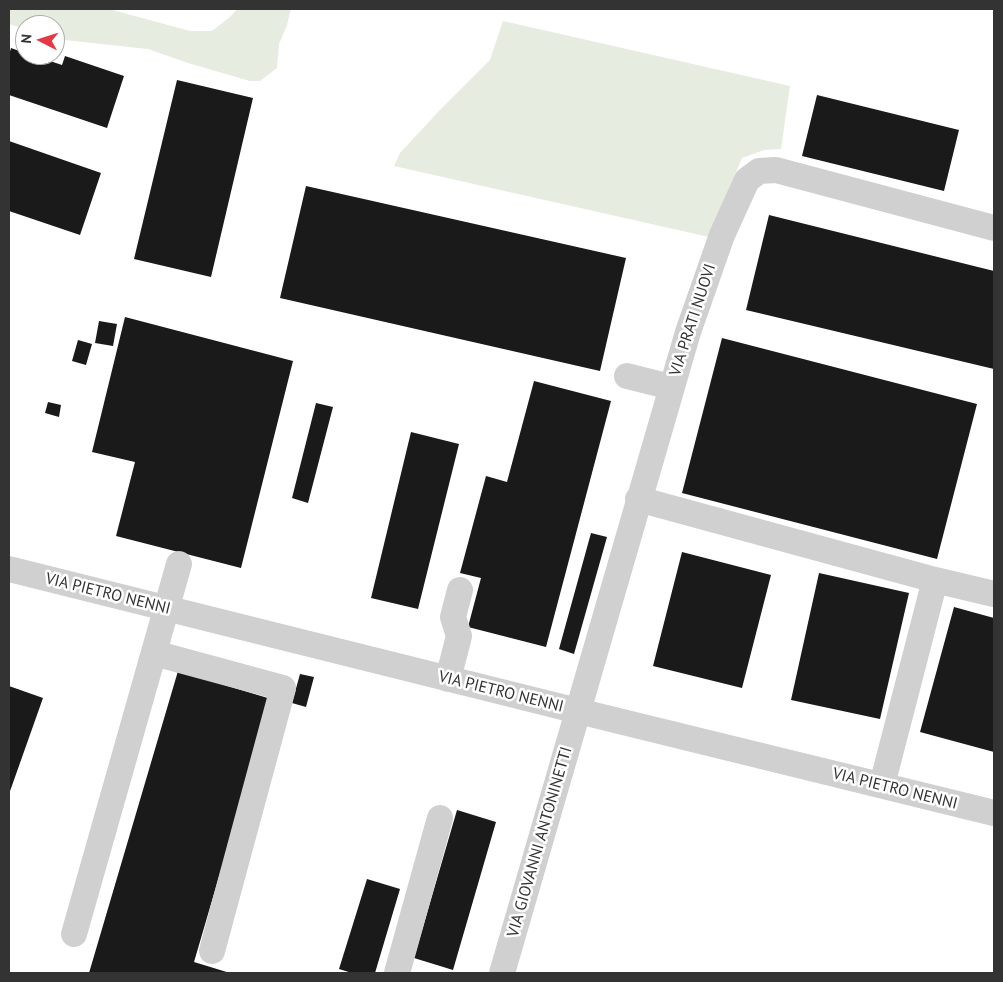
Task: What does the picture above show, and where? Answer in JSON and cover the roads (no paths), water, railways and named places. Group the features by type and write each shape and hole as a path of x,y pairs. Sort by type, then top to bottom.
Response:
{"street":[{"name":"VIA PRATI NUOVI","path":"578,711 638,498 688,332 722,235 747,180 759,171 776,170 994,228"},
{"path":"627,376 671,387"},
{"path":"638,498 935,580 994,594"},
{"path":"74,934 178,564"},
{"name":"VIA PIETRO NENNI","path":"9,569 994,813"},
{"path":"882,786 935,580"},
{"path":"448,679 460,636 453,617 460,590"},
{"path":"154,652 283,688 212,951"},
{"name":"VIA GIOVANNI ANTONINETTI","path":"502,973 578,711"},
{"path":"397,973 440,818"}]}
